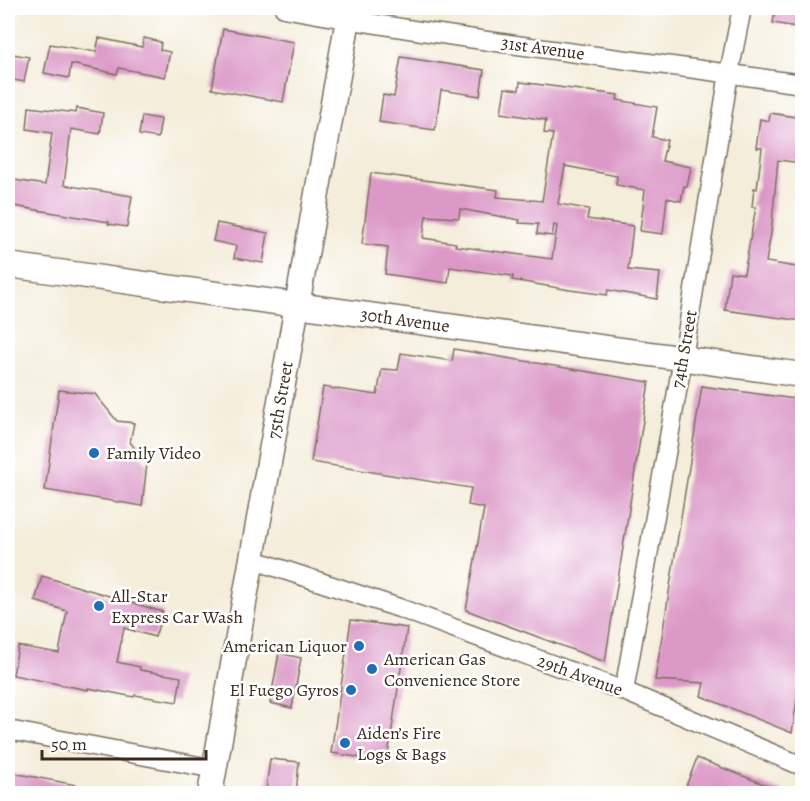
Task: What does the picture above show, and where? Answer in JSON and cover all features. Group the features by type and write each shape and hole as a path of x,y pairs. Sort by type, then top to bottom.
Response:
{"street":[{"name":"31st Avenue","path":"284,8 349,14 802,84"},
{"name":"74th Street","path":"624,691 742,8"},
{"name":"75th Street","path":"210,794 349,14"},
{"name":"30th Avenue","path":"8,265 802,375"},
{"name":"29th Avenue","path":"251,559 399,608 624,691 802,766"},
{"path":"8,730 214,769"}],"building":[{"path":"775,8 802,8 802,28 773,23"},
{"path":"223,29 294,42 283,102 212,89"},
{"path":"99,38 142,47 144,38 161,42 160,50 170,52 165,77 119,68 117,74 71,64 69,78 44,73 50,44 96,52"},
{"path":"8,53 29,57 24,82 8,79"},
{"path":"401,57 484,70 480,96 441,90 435,130 379,122 383,95 394,97"},
{"path":"520,82 618,95 617,100 657,107 652,137 667,140 662,161 691,167 687,187 684,186 681,201 667,198 663,234 640,231 645,190 616,185 617,176 565,166 558,204 589,209 587,219 633,226 628,270 660,273 657,299 608,290 607,295 570,290 512,280 513,276 450,267 448,283 385,274 388,247 362,244 371,173 498,190 497,197 542,201 553,134 544,133 546,120 501,113 505,88 519,90","holes":["460,209 520,220 519,223 538,224 537,234 552,236 554,225 557,226 552,259 455,246 456,243 423,238 426,216 459,218"]},
{"path":"29,107 76,113 77,108 103,113 100,134 71,129 64,185 132,196 127,227 8,205 8,179 45,185 52,133 27,129"},
{"path":"770,113 802,118 802,163 778,160 766,262 802,268 802,321 725,310 730,272 744,274 756,207 752,207 754,188 757,189 762,148 756,148 760,119 769,121"},
{"path":"142,116 161,119 158,138 139,135"},
{"path":"217,223 268,233 263,263 234,258 236,246 213,241"},
{"path":"454,349 649,382 605,662 466,610 484,508 468,505 471,488 311,462 323,387 377,395 382,369 398,370 401,353 452,361"},
{"path":"702,386 802,400 802,663 792,733 701,696 704,683 655,680"},
{"name":"Family Video","path":"59,390 95,394 117,421 134,423 130,442 147,464 142,506 45,490"},
{"path":"42,576 163,612 155,637 124,628 117,662 140,667 140,670 181,677 177,702 88,688 88,690 13,675 18,646 59,653 67,611 35,601"},
{"name":"American Gas Convenience Store","path":"351,620 407,628 387,762 331,753"},
{"path":"279,653 301,658 292,708 270,703"},
{"path":"697,758 784,792 784,794 683,794"},
{"path":"270,759 299,762 296,793 266,790"},
{"path":"8,772 77,785 76,794 8,794"}],"place":[{"name":"Family Video","path":"94,453"},
{"name":"All-Star Express Car Wash","path":"99,606"},
{"name":"American Liquor","path":"359,646"},
{"name":"American Gas Convenience Store","path":"372,669"},
{"name":"El Fuego Gyros","path":"351,690"},
{"name":"Aiden’s Fire Logs & Bags","path":"345,743"}]}
